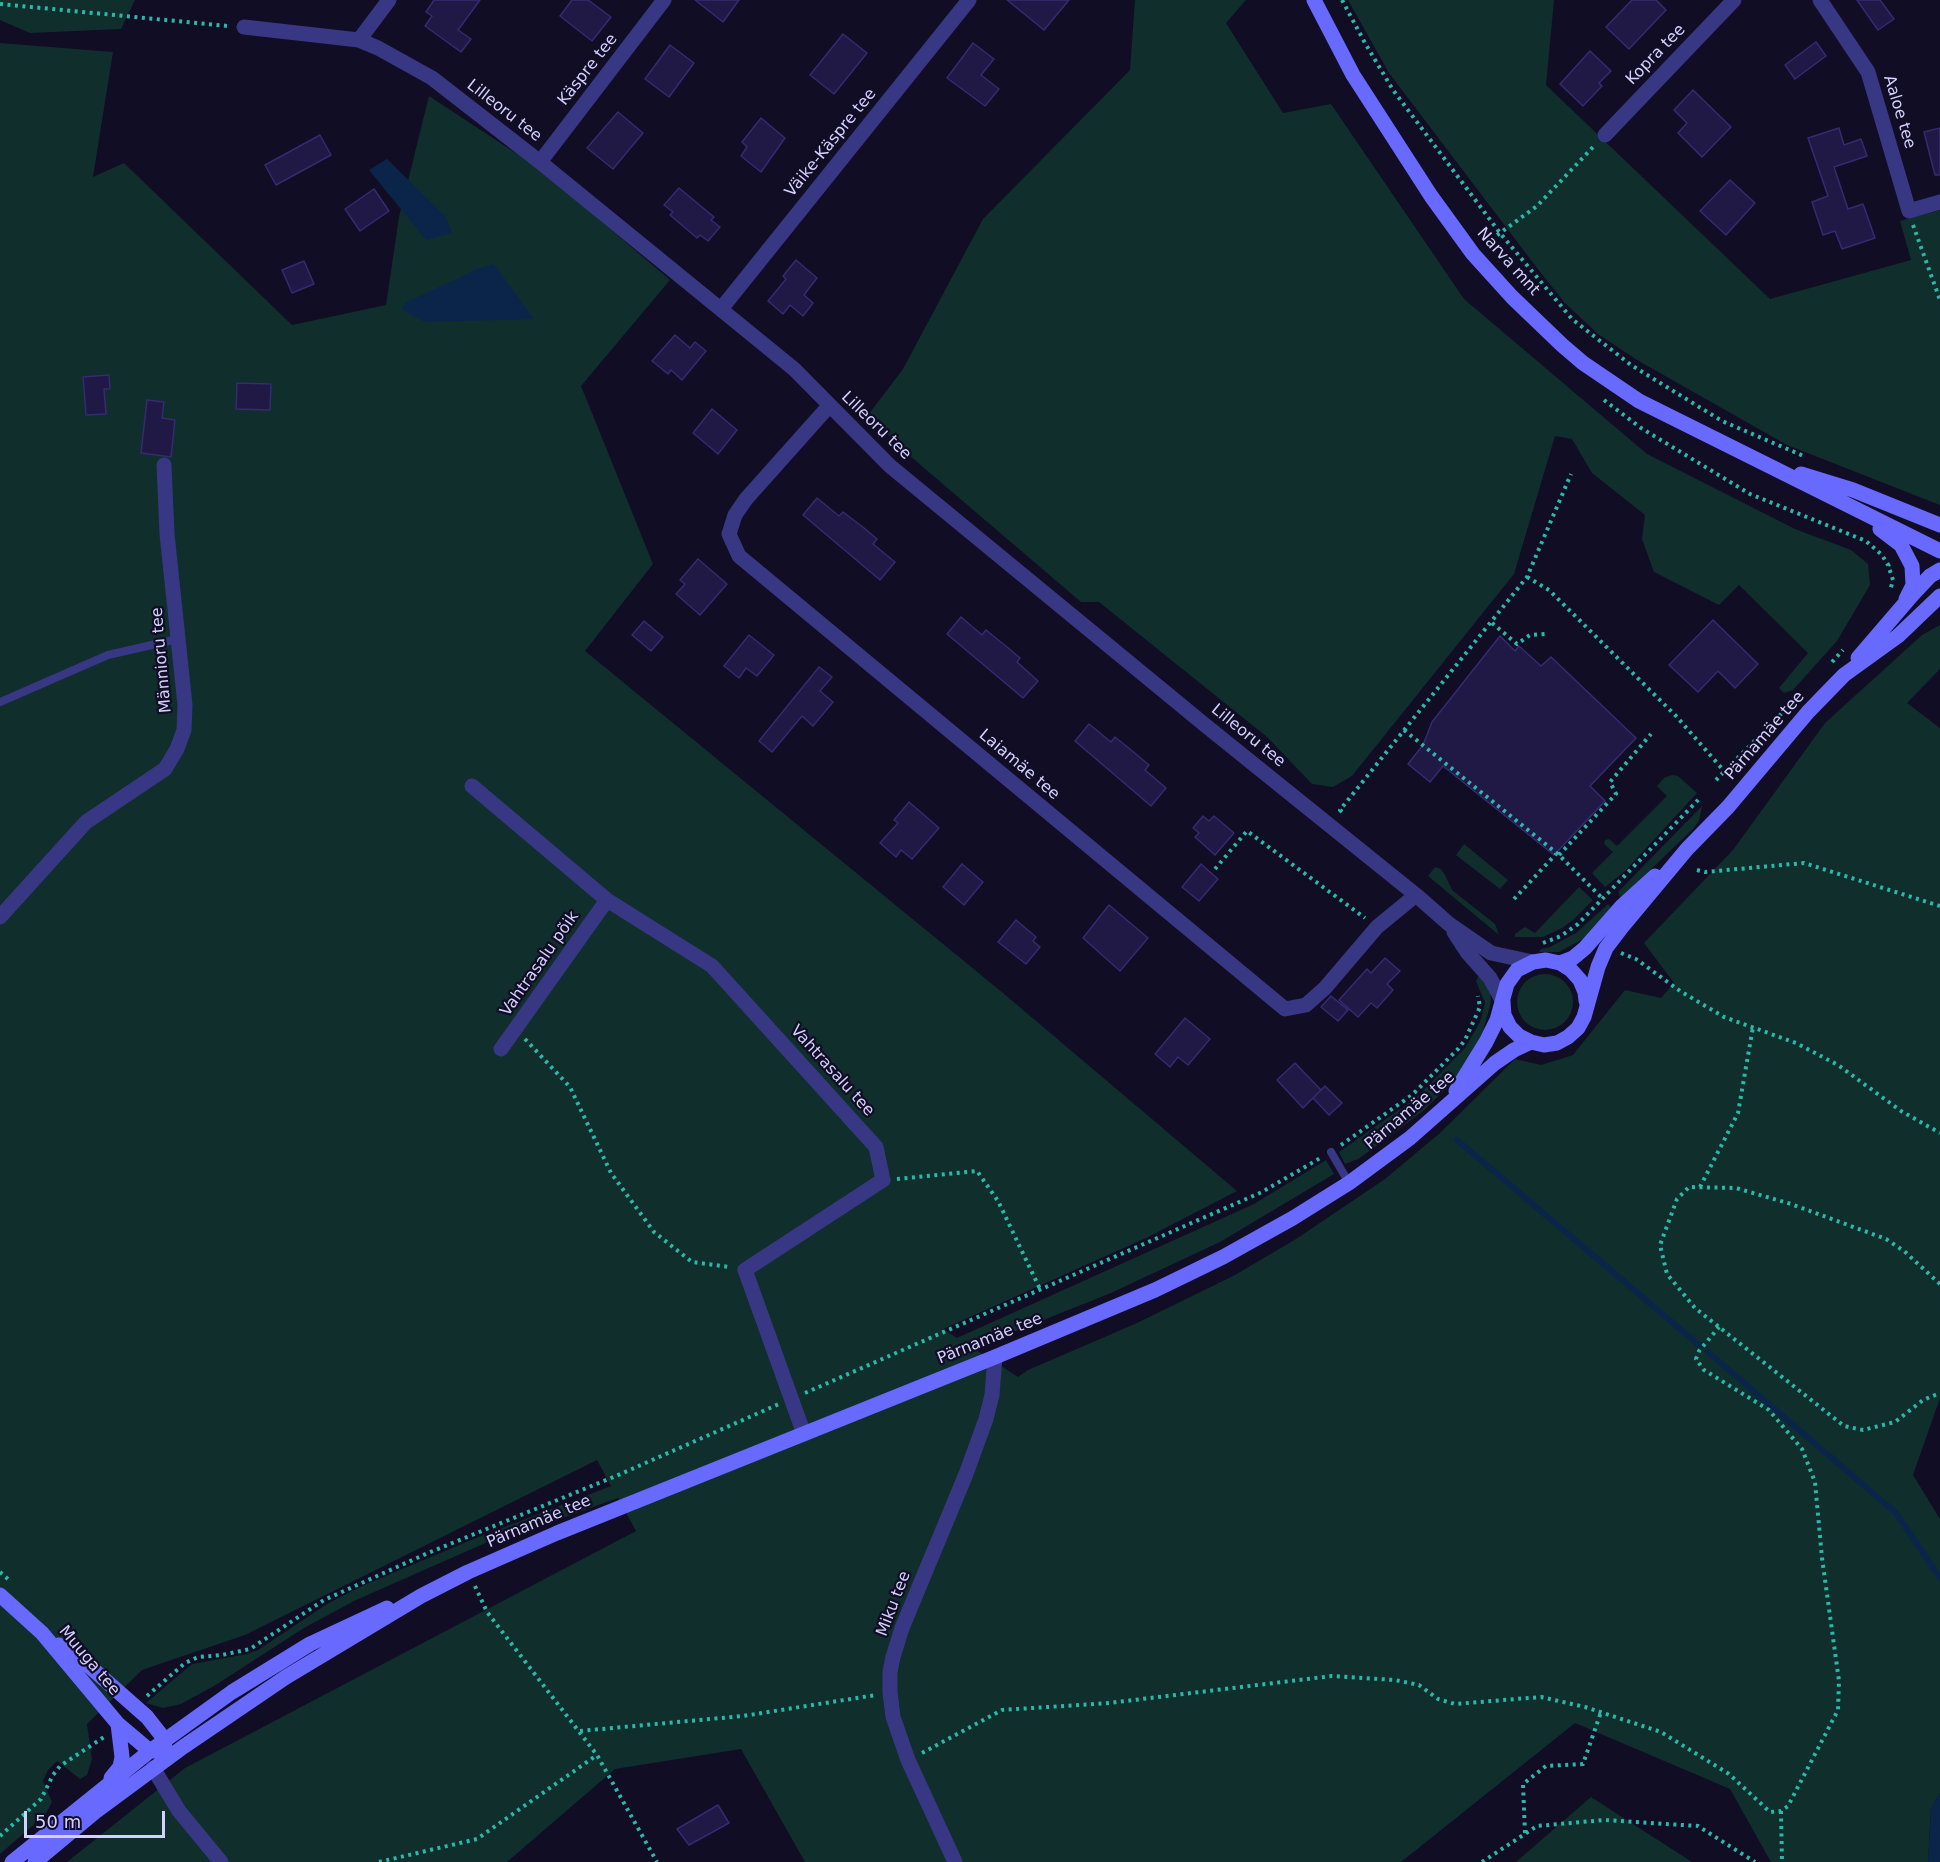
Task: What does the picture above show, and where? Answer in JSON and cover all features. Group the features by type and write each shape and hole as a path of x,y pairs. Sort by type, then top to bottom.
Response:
{"main road":[{"name":"Narva mnt","path":"1314,0 1353,75 1431,196 1473,254 1512,297 1583,363 1639,401 1843,504 1940,550"},
{"name":"Narva mnt","path":"1761,461 1852,490 1939,525"},
{"path":"1843,504 1897,540 1905,550 1912,566 1913,585 1904,604"},
{"path":"1844,675 1904,604 1930,576 1940,570"},
{"name":"Pärnamäe tee","path":"1587,1004 1606,948 1688,849 1728,807 1808,712 1844,675 1898,636 1940,596"},
{"path":"1898,636 1940,610"},
{"path":"1560,963 1573,958 1585,948 1622,906 1688,849"},
{"path":"1448,1104 1486,1042 1503,1002 1507,984 1517,970 1533,962 1546,960 1560,963 1580,980 1587,1004 1581,1023 1568,1037 1557,1043 1544,1045 1531,1042 1510,1027 1504,1015 1503,1002"},
{"name":"Pärnamäe tee","path":"34,1862 183,1747 286,1677 421,1596 468,1572 557,1533 995,1358 1155,1290 1223,1257 1293,1218 1349,1182 1410,1138 1495,1063 1531,1042"},
{"name":"Muuga tee","path":"0,1595 42,1633 113,1729 159,1748"},
{"name":"Pärnamäe tee","path":"12,1862 103,1789 232,1692 310,1644 368,1616 421,1596"},
{"path":"42,1633 88,1665 147,1717 159,1748 153,1768"},
{"path":"103,1789 120,1767 122,1757 113,1729"},
{"path":"159,1748 183,1747"}],"street":[{"path":"359,40 389,0"},
{"name":"Käspre tee","path":"540,162 664,0"},
{"name":"Väike-Käspre tee","path":"721,309 969,0"},
{"name":"Kopra tee","path":"1605,135 1734,0"},
{"name":"Aaloe tee","path":"1820,0 1868,72 1911,217"},
{"name":"Lilleoru tee","path":"244,27 359,40 432,78 540,162 794,369 890,466 1449,924 1491,953 1533,962"},
{"path":"1911,217 1940,202"},
{"name":"Laiamäe tee","path":"829,406 735,515 729,534 739,556 1285,1009 1306,1005 1324,988 1377,927 1416,895"},
{"name":"Männioru tee","path":"0,917 86,822 165,768 177,749 184,730 186,705 167,534 164,465"},
{"name":"Vahtrasalu tee","path":"472,786 607,900 712,966 876,1147 883,1180"},
{"name":"Vahtrasalu põik","path":"501,1049 607,900"},
{"name":"Lilleoru tee","path":"1449,924 1467,952 1490,978 1503,1002"},
{"path":"804,1434 745,1270 883,1180"},
{"name":"Miku tee","path":"956,1862 908,1760 893,1717 890,1692 893,1657 902,1628 966,1474 986,1419 992,1395 995,1358"},
{"path":"153,1768 179,1811 220,1862"}],"lane":[{"path":"0,702 108,655 178,639"},
{"path":"1331,1152 1349,1182"}],"path":[{"path":"1342,0 1393,90 1500,233 1572,319 1631,364 1722,421 1814,460"},
{"path":"0,4 244,27"},
{"path":"1473,254 1537,206 1605,135"},
{"path":"1911,217 1940,300"},
{"path":"1600,396 1641,429 1750,495 1866,541 1882,555 1888,565 1893,580 1889,596"},
{"path":"1348,817 1340,810 1527,577 1571,474"},
{"path":"1888,565 1895,563"},
{"path":"1527,577 1549,590 1676,716 1725,772"},
{"path":"1492,622 1517,644 1530,635 1546,634"},
{"path":"1830,664 1846,647"},
{"path":"1716,780 1797,697"},
{"path":"1404,730 1558,854 1603,899"},
{"path":"1514,899 1616,794 1610,782 1651,734"},
{"path":"1542,943 1561,936 1578,924 1701,797"},
{"path":"1215,869 1247,831 1377,927"},
{"path":"1697,870 1705,872 1804,864 1940,906"},
{"path":"1606,948 1636,959 1680,992 1724,1017 1796,1043 1838,1065 1901,1111 1940,1133"},
{"path":"145,1698 185,1663 198,1657 250,1649 324,1600 428,1553 616,1476 1262,1192 1331,1152 1412,1095 1465,1040 1480,1007 1474,988"},
{"path":"1700,1188 1738,1113 1753,1027"},
{"path":"516,1029 570,1087 611,1173 654,1232 693,1262 745,1270"},
{"path":"883,1180 977,1171 998,1201 1040,1289"},
{"path":"1940,1284 1904,1251 1886,1239 1791,1204 1736,1188 1689,1187 1677,1199 1660,1245 1667,1274 1695,1308 1844,1426 1863,1430 1895,1422 1923,1400 1940,1393"},
{"path":"908,1760 1002,1710 1109,1703 1332,1676 1395,1680 1419,1685 1438,1699 1455,1704 1541,1696 1601,1712 1661,1732 1729,1774 1770,1812 1781,1811 1788,1806 1838,1710 1839,1681 1822,1558 1815,1482 1802,1449 1769,1410 1704,1370 1696,1359 1699,1351 1719,1328"},
{"path":"468,1572 488,1612 597,1755 657,1862"},
{"path":"579,1731 743,1716 890,1692"},
{"path":"1525,1834 1523,1784 1546,1766 1583,1764 1601,1712"},
{"path":"0,1836 41,1799 53,1774 60,1766 113,1729"},
{"path":"379,1862 477,1839 597,1755"},
{"path":"1781,1811 1782,1862"},
{"path":"1482,1862 1537,1826 1604,1820 1698,1826 1755,1862"}],"green space":[{"path":"0,0 135,0 121,29 30,33 0,20"},
{"path":"1135,0 1246,0 1226,23 1283,113 1331,104 1464,299 1647,454 1795,529 1851,550 1868,564 1870,585 1837,641 1793,690 1784,693 1779,688 1808,653 1739,585 1719,605 1654,572 1642,539 1645,515 1592,473 1572,439 1555,436 1514,574 1352,776 1333,787 1312,784 1267,737 1099,602 1081,602 910,456 868,415 903,369 983,219 1130,70"},
{"path":"1348,0 1554,0 1546,85 1770,299 1911,260 1900,221 1940,210 1940,505 1787,445 1637,360 1598,334 1565,303 1389,73"},
{"path":"0,43 113,52 93,177 124,163 292,325 386,305 399,217 429,96 540,169 670,280 581,386 653,564 585,651 1003,993 1237,1191 1146,1238 943,1329 957,1338 1254,1204 1326,1160 1334,1174 1220,1242 1111,1293 973,1348 1018,1377 1028,1370 1137,1323 1235,1275 1296,1239 1385,1179 1440,1133 1515,1059 1541,1065 1573,1055 1625,990 1661,998 1674,983 1644,943 1733,850 1825,723 1922,635 1940,625 1940,669 1907,703 1940,728 1940,1398 1913,1475 1940,1519 1940,1793 1931,1809 1928,1862 1771,1862 1730,1789 1575,1723 1401,1862 805,1862 741,1749 615,1769 507,1862 67,1862 185,1768 636,1531 618,1498 538,1527 490,1541 356,1600 304,1628 214,1686 181,1704 163,1708 146,1703 192,1664 258,1650 327,1604 362,1586 476,1538 611,1486 597,1460 245,1635 142,1670 87,1724 92,1759 87,1775 80,1779 57,1761 48,1770 43,1781 52,1802 45,1815 0,1854"},
{"path":"1672,775 1678,776 1697,793 1625,871 1605,887 1592,873 1613,852 1604,844 1605,840 1609,839 1617,846 1667,796 1657,786 1664,778"},
{"path":"1702,806 1699,821 1693,829 1621,898 1618,892"},
{"path":"1464,844 1508,880 1500,889 1456,855"},
{"path":"1435,867 1441,869 1452,890 1495,924 1499,935 1428,876"},
{"path":"1579,887 1593,900 1573,920 1543,937 1515,937 1515,934 1525,927 1535,933"},
{"path":"1608,904 1611,907 1583,939 1559,952 1539,952 1576,933"},
{"path":"1540,974 1550,974 1565,982 1571,991 1573,1002 1571,1013 1565,1022 1550,1030 1540,1030 1529,1025 1522,1018 1517,1007 1517,997 1522,986 1529,979"},
{"path":"1479,975 1490,991 1491,1002 1483,1031 1466,1063 1450,1085 1424,1110 1358,1159 1345,1164 1339,1152 1416,1098 1465,1048 1480,1022 1485,1003 1476,981"},
{"path":"1591,1797 1692,1862 1516,1862"}],"water":[{"path":"387,159 446,217 452,233 426,240 369,170"},
{"path":"494,264 534,319 425,322 402,310 405,303 482,267"},
{"path":"1940,1793 1940,1862 1928,1862 1931,1809"}],"building":[{"path":"434,0 480,0 458,30 471,39 461,52 425,26 432,16 426,12"},
{"path":"572,0 588,0 611,17 592,41 560,16"},
{"path":"695,0 739,0 723,22"},
{"path":"1007,0 1069,0 1044,30"},
{"path":"1632,0 1656,0 1666,10 1629,49 1606,27"},
{"path":"1857,0 1880,0 1894,19 1878,30"},
{"path":"843,34 867,53 834,94 810,75"},
{"path":"1816,42 1826,56 1795,79 1785,65"},
{"path":"973,43 994,59 981,75 999,89 985,106 947,78"},
{"path":"670,45 694,63 669,97 645,79"},
{"path":"1590,51 1611,71 1599,83 1602,86 1583,106 1560,84"},
{"path":"1693,90 1731,127 1702,157 1678,133 1687,123 1674,110"},
{"path":"618,112 643,133 613,169 587,148"},
{"path":"761,118 785,138 761,172 741,156 747,147 742,142"},
{"path":"1839,128 1844,145 1861,139 1867,156 1834,167 1848,209 1863,204 1875,238 1842,249 1835,231 1823,235 1812,202 1828,196 1808,138"},
{"path":"1940,128 1940,175 1935,175 1924,132"},
{"path":"320,135 331,155 276,185 265,165"},
{"path":"1730,180 1755,203 1726,235 1700,211"},
{"path":"679,188 714,217 711,220 720,227 708,241 700,235 697,238 670,215 673,212 664,205"},
{"path":"374,189 389,211 360,231 345,209"},
{"path":"796,260 817,278 804,295 813,303 803,316 790,305 783,314 768,301 786,279 783,276"},
{"path":"304,261 314,284 292,293 282,270"},
{"path":"675,335 690,348 695,342 706,351 682,380 671,370 668,374 652,361"},
{"path":"109,375 110,389 104,389 106,414 86,415 83,377"},
{"path":"237,383 271,384 270,410 236,409"},
{"path":"147,400 164,402 162,418 175,420 171,457 141,453"},
{"path":"712,409 737,430 718,454 693,433"},
{"path":"817,498 839,516 843,512 864,528 877,539 873,544 895,562 880,580 803,515"},
{"path":"698,559 727,584 700,615 676,594 685,584 680,580"},
{"path":"961,617 982,635 986,630 1007,647 1020,658 1017,662 1038,681 1023,698 947,634"},
{"path":"1713,620 1758,664 1735,688 1718,671 1698,692 1669,665"},
{"path":"644,621 663,637 651,651 632,635"},
{"path":"749,635 774,655 757,676 746,668 739,678 724,666"},
{"path":"1500,636 1515,651 1519,646 1541,666 1551,657 1636,738 1590,786 1605,801 1554,855 1443,766 1430,782 1408,764 1423,745 1432,722"},
{"path":"819,667 832,677 820,691 833,702 813,726 802,716 772,752 759,741"},
{"path":"1089,724 1111,742 1115,737 1149,765 1145,770 1166,788 1151,806 1075,741"},
{"path":"909,802 939,828 912,859 901,850 896,857 880,843 898,823 894,820"},
{"path":"1203,816 1209,821 1214,816 1234,833 1215,855 1195,837 1199,833 1193,828"},
{"path":"962,864 983,882 964,905 943,887"},
{"path":"1201,864 1218,879 1199,901 1182,887"},
{"path":"1109,905 1148,938 1120,971 1083,938"},
{"path":"1016,920 1036,937 1033,941 1040,947 1026,964 998,942"},
{"path":"1385,958 1400,971 1387,984 1393,990 1377,1008 1371,1003 1358,1017 1339,1000 1367,969 1371,973"},
{"path":"1331,996 1348,1010 1338,1021 1321,1007"},
{"path":"1185,1018 1210,1039 1188,1065 1178,1057 1170,1067 1155,1054"},
{"path":"1295,1063 1321,1090 1303,1108 1277,1080"},
{"path":"1325,1086 1342,1103 1329,1115 1313,1098"},
{"path":"718,1805 729,1823 689,1845 677,1829"}],"waterway":[{"path":"1457,1140 1699,1345"},
{"path":"1708,1352 1896,1513 1940,1578"}]}
